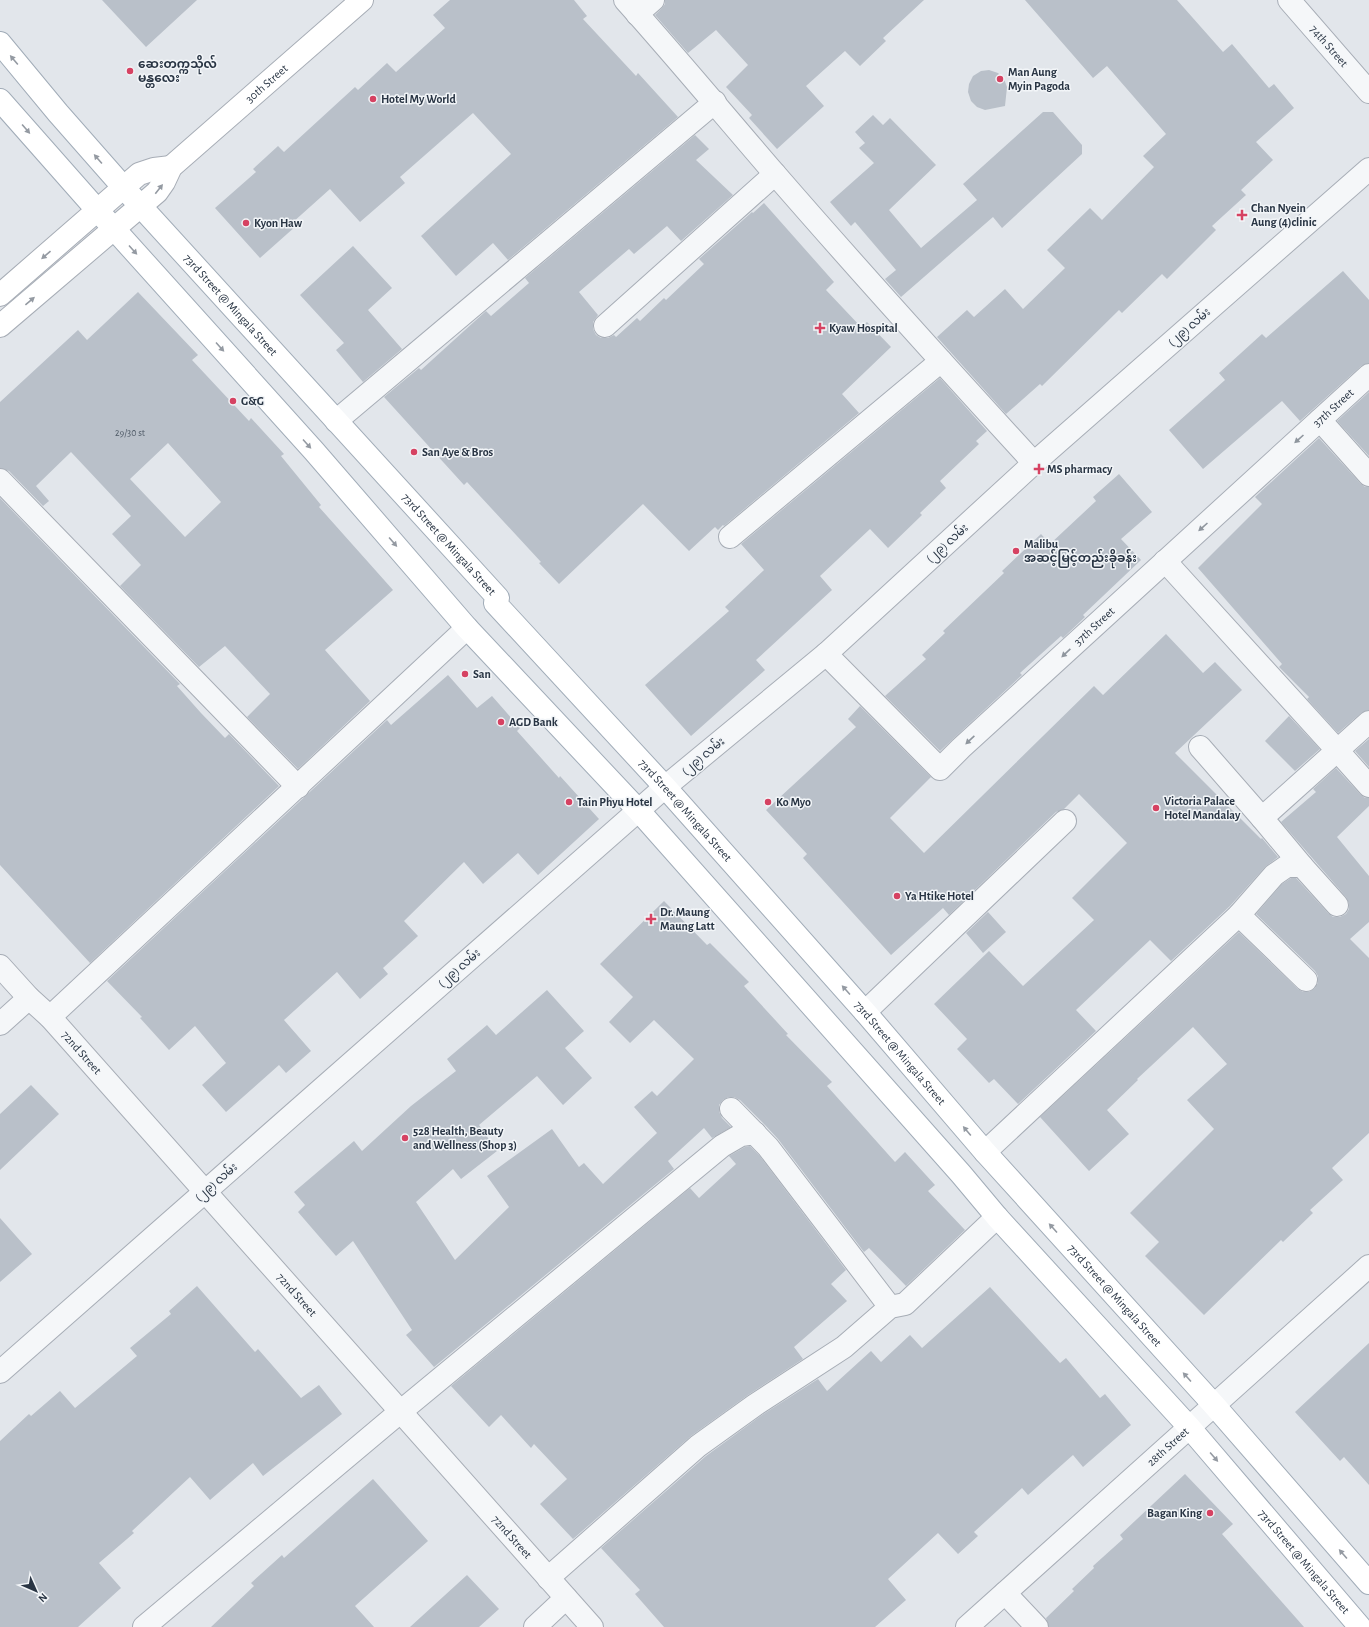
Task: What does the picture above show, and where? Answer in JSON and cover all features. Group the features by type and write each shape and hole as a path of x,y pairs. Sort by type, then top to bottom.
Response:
{"main road":[{"name":"30th Street","path":"0,326 157,192 164,182 171,167 362,0"},
{"name":"73rd Street @ Mingala Street","path":"0,43 58,113 124,188 498,598 495,603 665,787 865,1012 985,1152 1214,1405 1369,1583"},
{"name":"73rd Street @ Mingala Street","path":"0,100 114,230 314,451 466,628 639,811 997,1217 1189,1427 1360,1627"},
{"path":"0,295 140,174 154,169 171,167"}],"street":[{"name":"74th Street","path":"1289,0 1369,92"},
{"path":"638,4 690,75 715,102 775,174 1034,463"},
{"path":"336,421 715,102"},
{"name":"(၂၉) လမ်း","path":"0,1372 665,787 826,654 1034,463 1369,169"},
{"path":"605,326 775,174"},
{"path":"730,537 941,361"},
{"name":"37th Street","path":"826,654 940,769 961,748 1369,375"},
{"path":"1320,420 1369,475"},
{"path":"0,480 298,787"},
{"path":"1165,562 1338,750 1369,786"},
{"path":"50,1017 298,787 466,628"},
{"path":"1262,818 1369,722"},
{"path":"1200,747 1337,905"},
{"path":"865,1012 1065,821"},
{"path":"985,1152 1239,915 1274,875 1287,866 1302,866"},
{"path":"1239,915 1306,980"},
{"name":"72nd Street","path":"0,966 29,998 50,1017 592,1627"},
{"path":"0,1024 29,998"},
{"path":"731,1109 768,1147 890,1307"},
{"path":"144,1627 400,1412 722,1146 741,1135 755,1133"},
{"path":"548,1578 698,1446 755,1405 844,1347 890,1307 905,1304 997,1217"},
{"name":"28th Street","path":"967,1627 1369,1266"},
{"path":"1005,1593 1037,1627"},
{"path":"534,1627 566,1598"}],"building":[{"path":"102,0 197,0 146,47"},
{"path":"450,0 574,0 587,16 583,19 636,76 638,73 678,117 508,260 493,243 456,276 421,236 511,154 473,113 400,177 405,183 360,222 330,189 292,223 296,226 260,258 215,208 256,172 253,169 278,146 284,152 355,87 358,90 387,63 396,72 445,28 433,15"},
{"path":"665,0 924,0 883,38 886,41 860,66 845,51 806,86 824,106 777,149 749,118 752,115 726,87 748,65 716,30 688,53 655,15 665,4"},
{"path":"1025,0 1177,0 1223,52 1232,44 1269,88 1274,84 1294,108 1256,142 1273,160 1241,190 1246,195 1212,226 1216,230 1167,279 1162,274 1122,313 1119,310 1042,386 1040,384 1006,414 937,337 967,310 974,317 1005,289 1023,309 1065,268 1047,250 1090,208 1102,220 1154,167 1143,156 1166,134 1107,66 1093,78"},
{"path":"989,70 998,73 1004,79 1007,87 1005,106 985,110 977,107 971,101 968,92 969,84 973,76 981,71"},
{"path":"1043,112 1053,112 1082,145 1082,154 1002,228 993,217 901,297 885,279 896,270 855,222 851,226 830,202 874,163 859,148 865,143 855,132 873,115 883,125 890,118 936,165 889,210 921,248 977,200 963,184"},
{"path":"695,135 709,149 696,160 733,195 681,241 667,226 634,254 629,249 579,292 598,315 593,322 593,329 596,335 601,338 608,338 614,335 616,337 637,318 640,321 664,298 666,300 704,264 699,259 764,203 834,282 826,290 861,327 867,322 891,347 842,394 859,413 724,526 723,525 718,530 715,527 689,551 643,504 559,584 539,563 541,562 467,482 464,485 384,397 419,368 421,370 486,311 491,316 529,283 525,278"},
{"path":"353,246 392,288 368,310 402,349 363,382 336,350 344,343 300,295"},
{"path":"1343,271 1369,300 1369,363 1361,366 1300,421 1282,401 1203,469 1169,430 1225,380 1219,373 1262,334 1266,338"},
{"path":"138,292 198,355 192,360 249,421 251,418 284,454 281,456 321,505 319,507 393,590 325,650 370,701 298,769 247,717 270,694 225,646 199,667 120,586 141,565 112,534 131,516 71,452 36,486 49,501 43,506 9,471 0,468 0,402 78,330 87,340","holes":["168,443 221,502 185,537 130,479"]},
{"path":"940,378 987,431 976,441 979,444 940,481 946,488 920,513 922,515 888,548 870,529 820,576 832,590 756,660 765,670 691,736 645,685 729,611 725,607 764,570 741,544"},
{"path":"1369,392 1369,456 1337,421"},
{"path":"1319,438 1360,483 1365,487 1369,487 1369,710 1361,713 1338,733 1307,699 1309,697 1279,667 1282,664 1198,568 1262,504 1255,497"},
{"path":"1119,474 1152,512 1121,539 1141,560 1083,615 1085,617 1063,638 1061,636 1020,673 1022,675 940,751 885,696 926,659 922,655 945,633 943,631 1004,573 1002,571 1041,534 1050,544 1096,501 1093,497"},
{"path":"0,498 180,684 177,686 225,738 229,734 279,786 90,963 0,865"},
{"path":"1166,634 1203,673 1215,662 1242,690 1175,753 1261,839 1262,838 1278,857 1265,867 1230,906 1171,961 1150,940 1076,1010 1096,1031 1018,1104 994,1079 989,1083 957,1049 967,1039 934,1004 989,951 1023,986 1094,920 1072,898 1127,843 1079,794 1064,809 1056,812 949,915 943,908 891,955 803,858 807,854 766,810 856,727 848,719 860,706 931,777 890,818 924,853 1094,686 1103,695"},
{"path":"448,675 477,708 492,696 520,728 517,731 559,778 560,776 599,819 538,875 518,853 483,884 464,862 404,921 418,936 383,968 388,974 360,999 337,972 284,1020 311,1051 286,1073 279,1065 226,1112 202,1085 226,1063 195,1026 169,1050 140,1018 142,1017 107,981 387,720 391,725"},
{"path":"1289,716 1320,749 1295,771 1265,741"},
{"path":"1369,739 1369,767 1355,751"},
{"path":"1336,768 1360,794 1365,798 1369,798 1369,806 1337,837 1369,876 1369,922 1350,939 1369,958 1369,1133 1332,1168 1343,1180 1310,1210 1313,1213 1283,1242 1281,1240 1204,1315 1145,1256 1159,1242 1130,1213 1214,1129 1187,1100 1227,1064 1193,1027 1137,1079 1138,1080 1107,1110 1129,1134 1089,1171 1040,1117 1239,932 1298,989 1303,992 1309,992 1315,988 1318,983 1318,976 1315,971 1256,914 1282,884 1291,878 1296,878 1333,917 1340,917 1346,914 1349,909 1349,903 1346,897 1281,822 1316,792 1313,789"},
{"path":"664,901 707,945 710,943 749,982 744,986 788,1034 786,1035 832,1082 827,1086 895,1162 905,1152 935,1185 928,1191 965,1230 906,1286 869,1248 864,1252 778,1139 765,1125 740,1100 734,1097 728,1097 719,1105 719,1112 722,1118 731,1127 712,1138 704,1128 668,1161 674,1169 434,1367 406,1335 412,1330 353,1241 336,1256 298,1212 305,1205 294,1192 354,1141 362,1151 411,1106 456,1071 447,1059 487,1025 496,1035 547,990 584,1031 565,1048 592,1078 563,1105 537,1076 479,1125 497,1151 461,1179 453,1169 416,1202 455,1260 509,1207 487,1176 552,1129 579,1167 584,1163 603,1184 657,1133 634,1107 652,1091 657,1096 694,1059 654,1020 630,1043 609,1022 633,997 600,964"},
{"path":"988,912 1006,932 983,953 966,933"},
{"path":"31,1085 59,1114 0,1170 0,1114"},
{"path":"750,1146 759,1155 846,1270 831,1284 847,1301 794,1347 803,1359 748,1395 691,1436 573,1539 540,1504 567,1479 534,1444 531,1448 501,1415 489,1427 451,1386 690,1188 699,1198 736,1164 729,1156 745,1147"},
{"path":"0,1218 32,1254 0,1282"},
{"path":"197,1286 255,1352 258,1349 301,1398 319,1385 342,1414 263,1476 253,1463 210,1500 190,1477 132,1531 134,1533 99,1563 121,1588 78,1627 0,1627 0,1441 29,1414 31,1416 60,1391 75,1408 137,1356 130,1348 171,1314 169,1311"},
{"path":"990,1287 1060,1363 1066,1358 1100,1398 1105,1394 1131,1425 1083,1467 1073,1455 1028,1495 1022,1488 974,1532 978,1536 958,1554 938,1533 888,1579 906,1600 875,1627 664,1627 635,1594 640,1590 601,1548 706,1456 762,1415 818,1379 827,1391 871,1351 881,1362 910,1335 922,1348"},
{"path":"1369,1343 1369,1485 1344,1457 1340,1461 1295,1412"},
{"path":"1185,1474 1233,1524 1222,1534 1304,1627 1049,1627 1046,1618 1074,1591 1072,1589 1094,1568 1093,1566 1123,1539 1120,1535"},
{"path":"373,1479 428,1541 355,1606 374,1627 211,1627 254,1586 251,1583 282,1555 284,1558"},
{"path":"467,1575 499,1609 479,1627 410,1627"}],"place":[{"name":"ဆေးတက္ကသိုလ် မန္တလေး","path":"130,71"},
{"name":"Man Aung Myin Pagoda","path":"1000,79"},
{"name":"Hotel My World","path":"373,99"},
{"name":"Chan Nyein Aung (4)clinic","path":"1242,215"},
{"name":"Kyon Haw","path":"246,223"},
{"name":"Kyaw Hospital","path":"820,328"},
{"name":"G&G","path":"233,401"},
{"name":"San Aye & Bros","path":"414,452"},
{"name":"MS pharmacy","path":"1039,469"},
{"name":"Malibu အဆင့်မြင့်တည်းခိုခန်း","path":"1016,551"},
{"name":"San","path":"465,674"},
{"name":"AGD Bank","path":"501,722"},
{"name":"Tain Phyu Hotel","path":"569,802"},
{"name":"Ko Myo","path":"768,802"},
{"name":"Victoria Palace Hotel Mandalay","path":"1156,808"},
{"name":"Ya Htike Hotel","path":"897,896"},
{"name":"Dr. Maung Maung Latt","path":"651,919"},
{"name":"528 Health, Beauty and Wellness (Shop 3)","path":"405,1138"},
{"name":"Bagan King","path":"1210,1513"}]}
